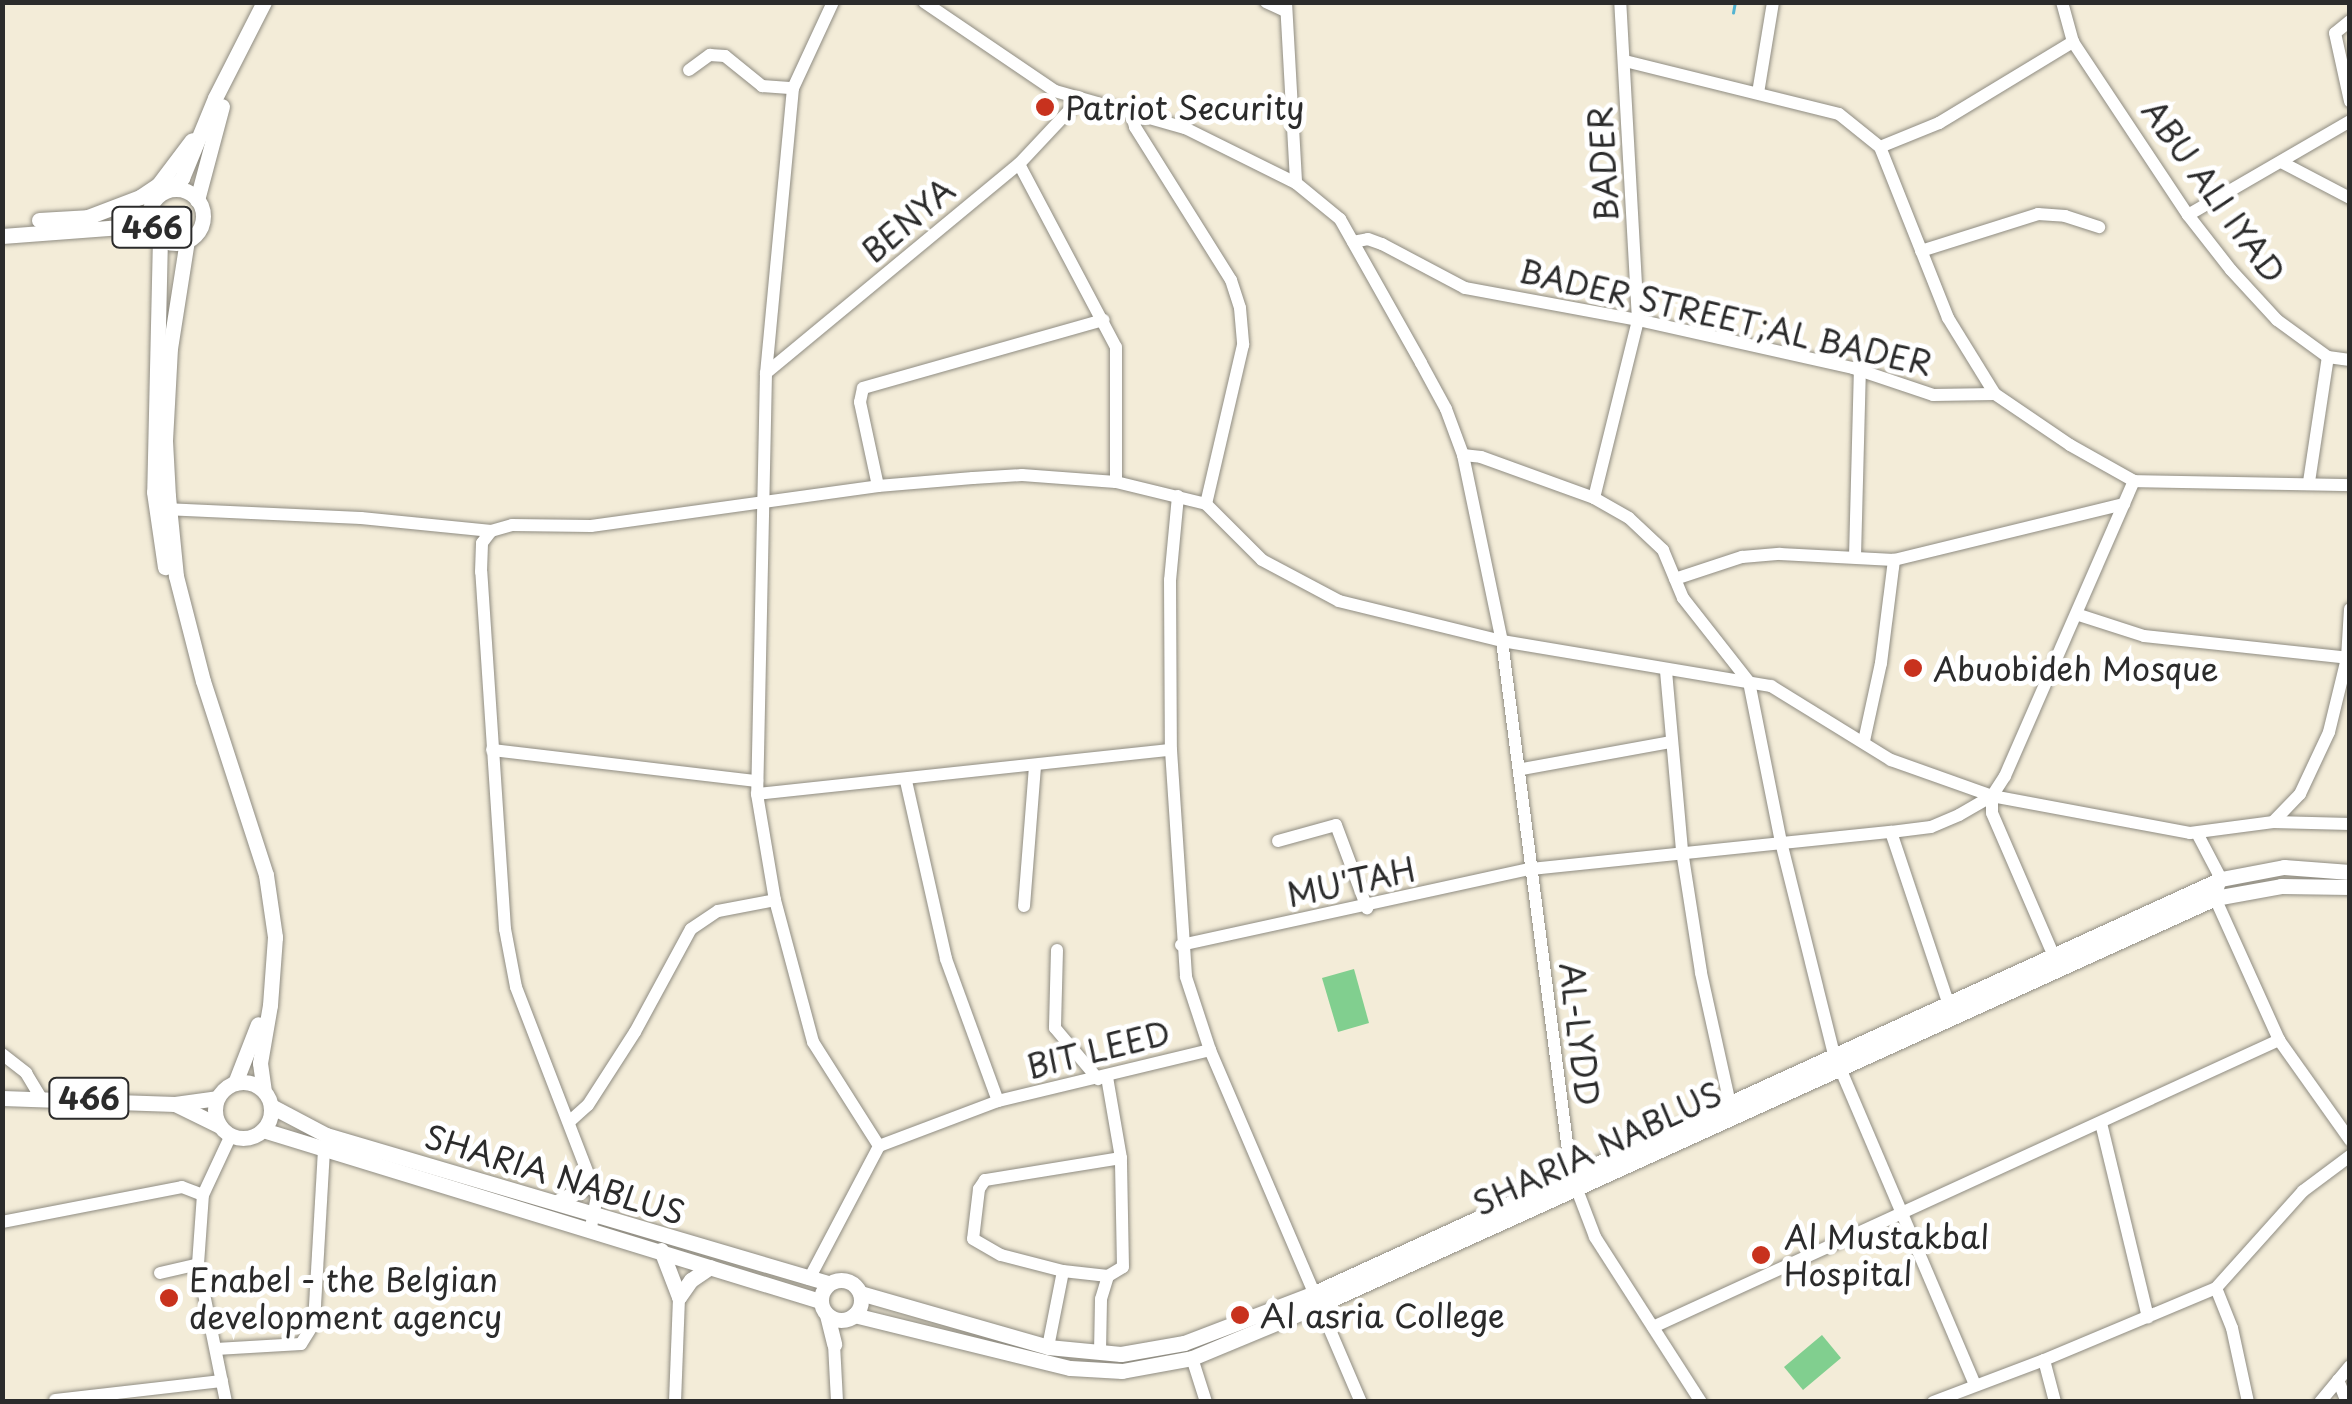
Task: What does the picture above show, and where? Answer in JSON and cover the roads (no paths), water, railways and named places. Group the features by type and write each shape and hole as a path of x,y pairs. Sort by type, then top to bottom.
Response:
{"main road":[{"name":"466","path":"238,54 204,161 198,200 202,221 187,240 158,235 149,219 152,203 182,178 206,121 238,54 264,2"},
{"path":"85,218 140,198 158,184 206,121"},
{"name":"466","path":"171,189 188,192 198,200"},
{"path":"2,226 130,213 152,203"},
{"path":"2,236 135,226 158,235 163,509 167,580 195,689 256,867 266,916 262,1010 247,1060 235,1082 217,1098 225,1130 248,1138 263,1130 268,1098 260,1063 275,938 266,875 203,682 163,509 169,366 187,240"},
{"name":"SHARIA NABLUS","path":"268,1098 326,1135 556,1202 660,1250 851,1317 1070,1368 1122,1372 1192,1358 2056,961 2221,879 2284,867 2350,872"},
{"name":"SHARIA NABLUS","path":"1837,1062 1948,1002 2215,898 2281,886 2350,887"},
{"path":"235,1082 250,1082 268,1098"},
{"name":"466","path":"2,1098 40,1096 175,1104 217,1098"},
{"name":"466","path":"175,1104 225,1130"},
{"name":"SHARIA NABLUS","path":"263,1130 324,1150 828,1284 846,1280 860,1293 1048,1347 1121,1354 1184,1343 1314,1300"},
{"path":"556,1202 582,1189 585,1172"},
{"path":"660,1250 679,1297"},
{"path":"679,1297 691,1280 710,1267"},
{"path":"828,1284 824,1308 834,1344"},
{"path":"834,1344 860,1293"}],"street":[{"path":"809,1279 879,1146 814,1042 775,900 757,787 766,374 793,88 833,2"},
{"name":"AL-LYDD","path":"924,2 1056,91 1186,128 1296,182 1340,220 1354,242 1446,409 1463,455 1502,641 1522,769 1531,869 1573,1181 1596,1237 1701,1402"},
{"path":"1266,2 1286,7 1296,182"},
{"name":"BADER","path":"1594,498 1638,320 1620,2"},
{"path":"1758,93 1773,2"},
{"name":"ABU ALI IYAD","path":"2062,2 2073,42 2188,214 2277,320 2328,356"},
{"path":"2350,21 2335,33 2350,101"},
{"path":"1880,147 1940,123 2073,42"},
{"path":"690,70 710,55 725,56 762,86 793,88"},
{"path":"1625,60 1838,114 1880,147 1948,318 1995,394 2070,446 2134,481 2350,485"},
{"name":"BENYA","path":"766,374 1019,164 1079,100"},
{"path":"1130,109 1135,128 1230,280 1240,308 1243,345 1206,504"},
{"path":"2188,214 2283,163 2350,121"},
{"path":"2283,163 2350,198"},
{"path":"1019,164 1116,347 1116,482"},
{"path":"1921,251 2038,214 2064,216 2099,228"},
{"name":"BADER STREET;AL BADER","path":"1354,242 1368,239 1382,244 1466,288 1638,320 1860,370 1933,395 1995,394"},
{"path":"878,486 860,402 863,388 1104,320"},
{"path":"2310,482 2328,356 2350,360"},
{"path":"1855,557 1860,370"},
{"path":"1463,455 1481,456 1594,498 1630,518 1664,550 1683,598 1749,682 1781,842 1837,1062 1974,1383"},
{"path":"163,509 360,518 491,530 512,525 591,526 878,486 1022,475 1116,482 1206,504 1262,560 1304,585 1378,613 1502,641 1771,686 1806,711 1892,760 1992,796 2084,816 2197,833 2274,822 2350,824"},
{"path":"2056,961 1992,812 1992,796 2079,615 2134,481"},
{"path":"1178,496 1170,580 1170,750 1181,945 1195,1011 1210,1050 1361,1402"},
{"path":"1675,579 1742,557 1894,560 2124,504"},
{"path":"491,530 482,542 481,572 512,971 597,1196 593,1221"},
{"path":"1864,741 1882,663 1894,560"},
{"path":"2274,822 2300,794 2329,732 2348,658 2350,609"},
{"path":"2079,615 2144,636 2348,658"},
{"path":"1666,671 1682,851 1701,973 1732,1109"},
{"path":"1522,769 1670,742"},
{"path":"492,750 757,787 906,781 1170,750"},
{"path":"1024,906 1036,766"},
{"path":"906,781 946,959 998,1101"},
{"name":"MU'TAH","path":"1181,945 1367,908 1531,869 1931,827 1992,796"},
{"path":"1278,840 1336,826 1367,908"},
{"path":"1891,832 1948,1002"},
{"path":"2197,833 2221,879 2215,898 2279,1040 2350,1140"},
{"path":"569,1122 588,1105 634,1032 690,929 718,911 775,900"},
{"path":"1057,950 1055,1028 1102,1078 1121,1158 1123,1267 1108,1276 1063,1271 1001,1254 972,1239 979,1189 984,1180 1121,1158"},
{"path":"1653,1327 2279,1040"},
{"name":"BIT LEED","path":"879,1146 998,1101 1210,1050"},
{"path":"2,1054 26,1074 40,1096"},
{"path":"2100,1124 2148,1318"},
{"path":"225,1130 203,1195 198,1264 226,1402"},
{"path":"216,1349 301,1344 314,1323 324,1150"},
{"path":"1933,1402 2216,1288 2303,1191 2350,1156"},
{"path":"2,1222 182,1188 203,1195"},
{"path":"160,1272 198,1264"},
{"path":"1048,1347 1063,1271"},
{"path":"1100,1352 1101,1299 1108,1276"},
{"path":"2216,1288 2232,1328 2248,1402"},
{"path":"675,1402 679,1297"},
{"path":"834,1344 838,1402"},
{"path":"1192,1358 1206,1402"},
{"path":"2044,1360 2055,1402"},
{"path":"2320,1402 2350,1366"},
{"path":"56,1400 222,1380"},
{"path":"2338,1380 2347,1402"}],"waterway":[{"path":"1733,13 1735,2"}],"place":[{"name":"Patriot Security","path":"1045,107"},
{"name":"Abuobideh Mosque","path":"1913,668"},
{"name":"Al Mustakbal Hospital","path":"1761,1255"},
{"name":"Enabel - the Belgian development agency","path":"169,1298"},
{"name":"Al asria College","path":"1240,1315"}]}
